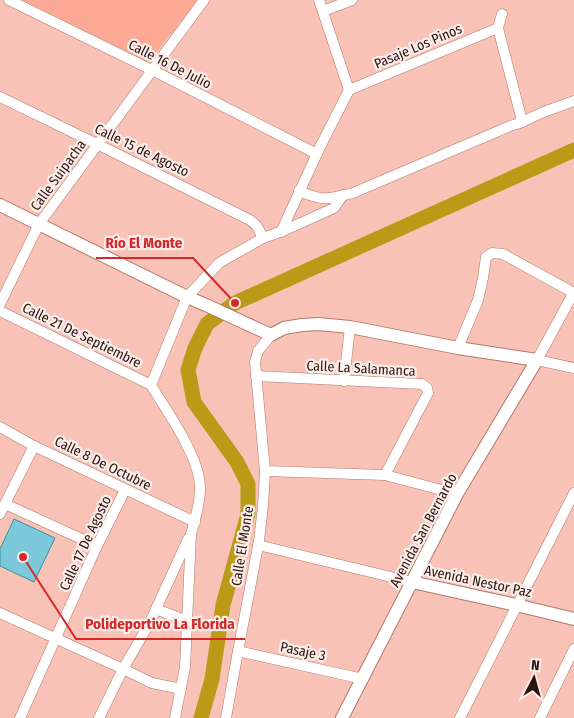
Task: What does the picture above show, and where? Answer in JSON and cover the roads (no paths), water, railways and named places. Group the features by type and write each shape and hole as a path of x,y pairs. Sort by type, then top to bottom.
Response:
{"street":[{"name":"Calle 16 De Julio","path":"10,0 317,154"},
{"name":"Calle Suipacha","path":"0,304 39,224 204,0"},
{"path":"280,232 349,90 319,0"},
{"path":"323,11 352,0"},
{"path":"502,14 498,28 521,117 520,122"},
{"name":"Pasaje Los Pinos","path":"349,90 498,28"},
{"name":"Calle 15 de Agosto","path":"0,97 250,220 257,226 263,238"},
{"path":"300,191 315,198 326,200 343,195 574,101"},
{"path":"99,718 150,622 195,522 200,488 197,469 191,451 151,385 187,297 219,263 263,238 334,208 343,195"},
{"path":"0,205 187,297 271,335"},
{"path":"458,348 478,300 486,257 492,253 503,254 574,293"},
{"name":"Avenida San Bernardo","path":"342,718 457,494 537,360 574,293"},
{"name":"Calle 21 De Septiembre","path":"0,310 151,385"},
{"path":"256,376 255,362 258,351 271,335 284,328 318,324 350,327 574,368"},
{"path":"344,381 350,327"},
{"name":"Calle La Salamanca","path":"256,376 422,384 427,388 428,393 385,475"},
{"name":"Calle El Monte","path":"226,718 258,545 263,506 264,471 256,376"},
{"name":"Calle 8 De Octubre","path":"0,427 34,446 195,522"},
{"path":"0,514 34,446"},
{"path":"264,471 385,475 457,494"},
{"name":"Calle 17 De Agosto","path":"20,718 97,546 125,490"},
{"path":"460,718 574,493"},
{"path":"5,504 97,546"},
{"path":"175,718 185,667 191,534"},
{"name":"Avenida Nestor Paz","path":"258,545 574,619"},
{"path":"156,609 187,621"},
{"path":"0,613 152,683 181,689"},
{"path":"540,718 574,650"},
{"name":"Pasaje 3","path":"238,651 362,679"}],"waterway":[{"path":"201,718 212,679 223,605 248,514 248,484 237,462 194,402 188,370 195,348 207,324 235,303 574,150"}],"place":[{"name":"Río El Monte","path":"235,303"},
{"name":"Polideportivo La Florida","path":"23,557"}]}
